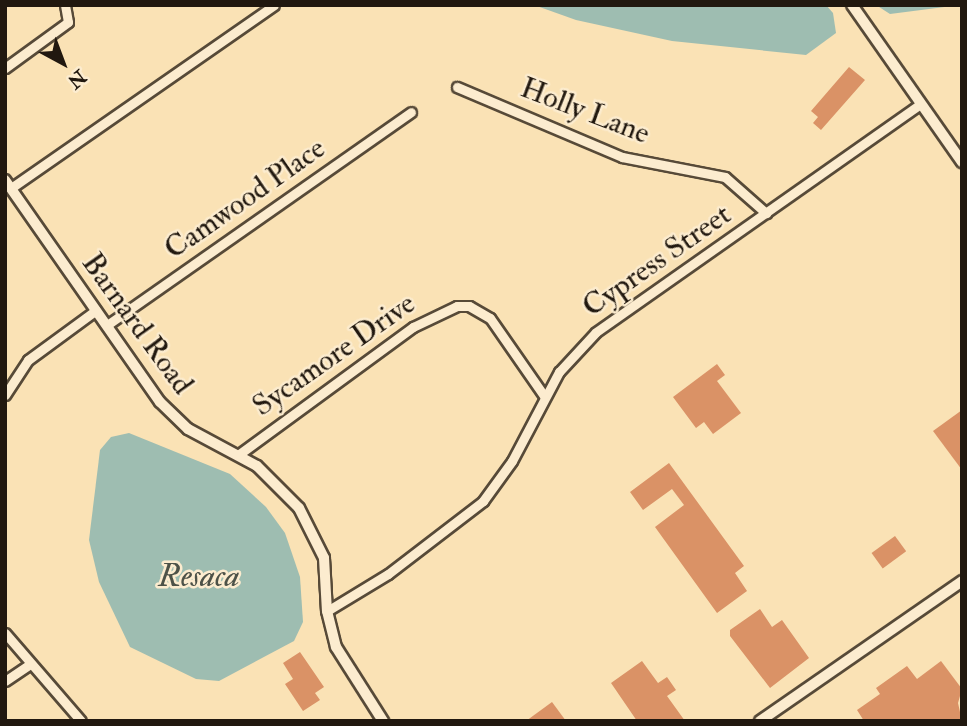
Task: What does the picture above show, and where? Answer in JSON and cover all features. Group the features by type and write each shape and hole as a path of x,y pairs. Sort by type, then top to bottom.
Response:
{"street":[{"path":"5,68 68,22 65,5"},
{"path":"7,183 274,5"},
{"path":"852,5 962,162"},
{"name":"Holly Lane","path":"457,87 622,157 725,177 766,213"},
{"name":"Cypress Street","path":"327,611 388,575 476,508 503,475 545,397 570,358 596,332 921,104"},
{"name":"Camwood Place","path":"107,326 411,112"},
{"name":"Barnard Road","path":"7,183 175,418 237,454 272,479 310,524 324,558 327,611 344,664 383,721"},
{"name":"Sycamore Drive","path":"237,454 413,327 457,306 470,306 490,318 545,397"},
{"path":"5,395 28,360 96,310"},
{"path":"760,721 962,581"},
{"path":"5,633 29,665 81,721"},
{"path":"5,681 29,665"}],"water":[{"path":"534,5 826,5 833,13 836,33 806,55 672,41 576,20"},
{"path":"876,5 960,5 890,14"},
{"name":"Resaca","path":"129,433 230,474 266,507 285,533 300,577 303,622 294,641 219,681 196,679 130,647 99,582 89,540 100,450 111,437"}],"building":[{"path":"849,67 865,80 821,130 813,123 818,117 811,111"},
{"path":"717,364 725,375 717,381 741,413 713,434 704,422 696,428 673,397"},
{"path":"962,410 962,470 933,431"},
{"path":"669,463 744,566 735,573 747,591 717,613 655,527 684,505 672,489 643,510 630,492"},
{"path":"895,536 906,551 883,568 872,553"},
{"path":"760,609 772,627 782,620 809,658 770,688 730,636 730,630"},
{"path":"300,652 324,687 315,693 320,700 303,711 285,684 293,679 283,663"},
{"path":"642,661 658,683 667,677 676,690 667,696 685,721 637,721 611,683"},
{"path":"941,661 962,689 958,703 962,721 864,721 857,710 880,694 876,688 907,666 917,679"},
{"path":"552,702 566,721 526,721"}]}
